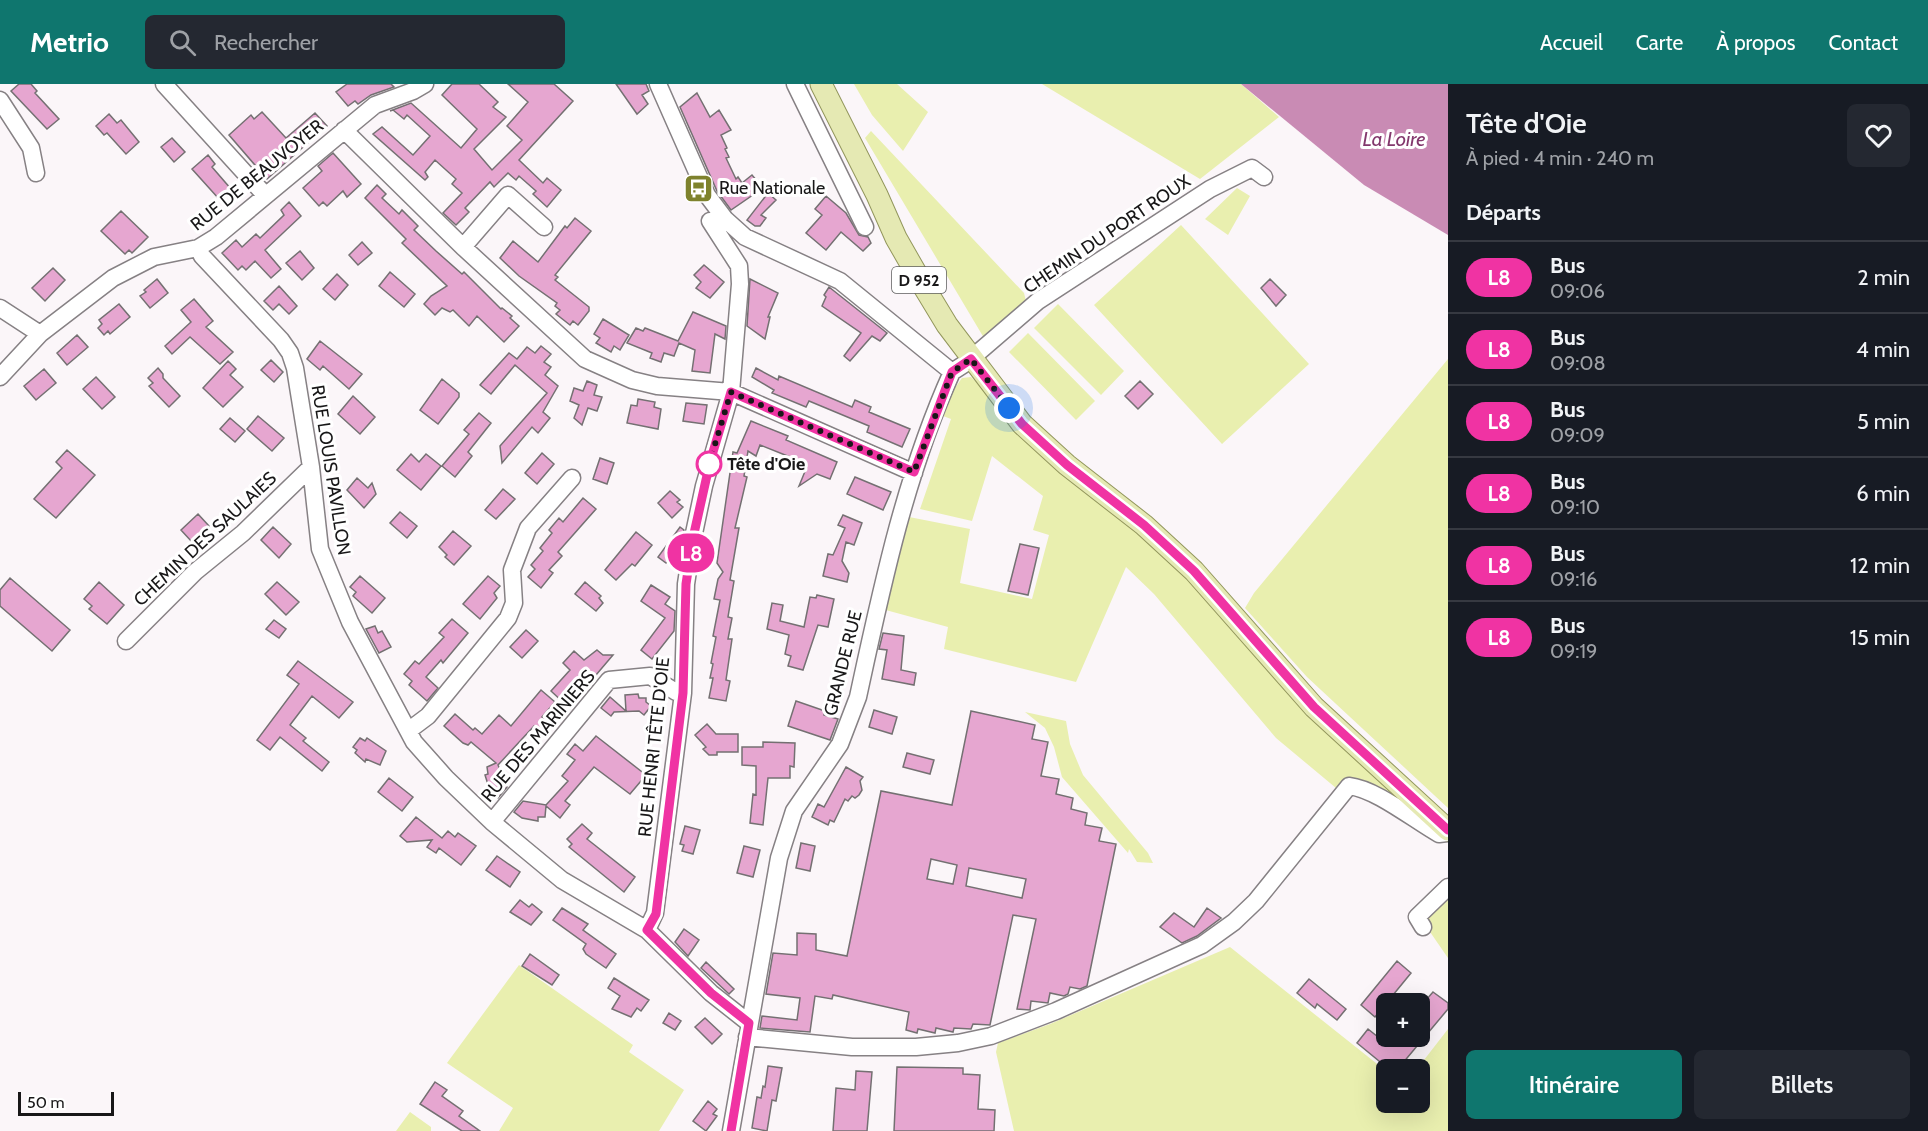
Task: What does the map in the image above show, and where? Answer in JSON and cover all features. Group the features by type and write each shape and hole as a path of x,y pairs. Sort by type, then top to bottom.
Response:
{"main road":[{"name":"D 952","path":"821,84 877,195 975,356 1095,484 1194,571 1314,707 1448,832"}],"street":[{"path":"164,84 265,195"},
{"name":"RUE DE BEAUVOYER","path":"0,377 40,334 130,268 154,257 198,248 216,237 375,105 413,91 425,84"},
{"path":"658,84 707,195 725,219 745,237 840,281 952,372 975,356"},
{"path":"795,84 865,227"},
{"path":"0,100 31,148 36,173"},
{"path":"344,130 463,247 585,359 632,381 657,386 731,392 914,472"},
{"name":"CHEMIN DU PORT ROUX","path":"975,356 1038,301 1210,189 1252,168 1264,177"},
{"path":"463,247 508,195 544,227"},
{"name":"RUE HENRI TÊTE D'OIE","path":"647,930 656,914 683,693 686,584 693,538 710,462 731,392 740,284 739,266 710,220"},
{"name":"RUE LOUIS PAVILLON","path":"198,248 202,256 281,340 290,353 295,368 311,467 322,553 350,622 414,742 446,778 492,822 562,880 647,930 748,1030"},
{"path":"0,308 40,334"},
{"name":"GRANDE RUE","path":"731,1131 786,830 794,811 840,744 855,705 891,547 914,472 952,372"},
{"name":"CHEMIN DES SAULAIES","path":"126,641 195,572 243,533 311,467"},
{"path":"408,731 428,716 507,618 514,603 512,570 528,528 572,478"},
{"name":"RUE DES MARINIERS","path":"492,822 609,680 650,676 676,692 683,693"},
{"path":"748,1030 852,1047 916,1047 958,1043 991,1036 1133,979 1202,945 1234,922 1256,901 1349,786 1361,788 1375,795 1440,834 1448,832"},
{"path":"1423,927 1417,917 1448,887"}],"green space":[{"path":"854,84 897,84 928,112 903,151 872,115"},
{"path":"1042,84 1241,84 1279,117 1200,179"},
{"path":"871,131 1024,293 1026,301 984,338 865,138"},
{"path":"1237,188 1250,196 1228,235 1205,219"},
{"path":"1181,225 1309,364 1222,444 1094,305"},
{"path":"1058,304 1124,371 1101,395 1034,328"},
{"path":"1028,333 1095,401 1076,420 1009,352"},
{"path":"1448,359 1448,808 1307,677 1245,608 1254,593"},
{"path":"971,377 1173,562 1427,821 1347,779 1336,788 1276,738 1154,594 1126,567 1076,682 944,649 948,627 882,609 904,516 970,529 960,583 1032,599 1049,535 1033,530 1043,496 992,456 972,521 920,509 951,419 943,416 952,392 962,378"},
{"path":"1025,712 1066,721 1070,744 1083,775 1148,853 1153,863 1137,862 1129,849 1128,853 1062,777 1054,747 1045,728"},
{"path":"1448,892 1448,958 1428,929 1425,918"},
{"path":"1230,947 1376,1063 1376,1113 1430,1113 1430,1059 1425,1059 1448,1029 1448,1131 1014,1131 996,1052 998,1043 1050,1024"},
{"path":"519,965 633,1045 629,1052 684,1090 659,1131 499,1131 513,1108 447,1063"},
{"path":"410,1112 431,1127 431,1131 396,1131"}],"water":[{"name":"La Loire","path":"1241,84 1448,84 1448,235 1364,185"}],"building":[{"path":"19,84 31,84 37,91 35,93 59,119 47,129 11,91"},
{"path":"347,84 391,84 394,87 371,95 358,104 355,101 348,106 336,92"},
{"path":"452,84 479,84 498,102 493,107 506,117 474,149 492,170 522,140 507,126 528,102 508,84 554,84 573,101 519,160 543,183 547,178 561,190 547,207 533,194 536,191 519,176 516,180 508,173 494,187 490,182 465,208 469,212 456,225 443,213 462,193 452,184 456,179 435,160 425,172 428,177 425,180 373,134 382,127 413,155 430,136 407,115 404,119 393,110 390,111 411,103 461,148 477,129 442,95"},
{"path":"616,84 646,84 649,91 642,95 648,104 637,114"},
{"path":"697,93 710,117 719,110 731,130 721,135 729,157 726,158 736,179 738,177 742,183 752,175 763,188 731,210 717,191 680,107"},
{"path":"262,112 286,138 315,113 327,126 267,179 229,135 251,115 254,119"},
{"path":"109,114 117,123 121,120 139,142 126,154 107,133 104,135 96,126"},
{"path":"172,138 185,152 174,162 161,147"},
{"path":"333,153 361,184 347,197 343,191 327,206 323,202 319,206 303,188 322,171 318,166"},
{"path":"208,155 215,164 212,167 231,189 219,199 192,169"},
{"path":"377,185 386,194 382,198 399,214 402,210 418,226 414,230 462,274 464,272 501,309 512,316 510,318 519,326 504,342 477,316 469,326 453,310 450,312 442,308 435,315 424,304 431,296 447,286 402,243 406,239 365,198"},
{"path":"768,193 776,200 761,215 766,218 760,226 755,226 747,220"},
{"path":"826,196 846,213 859,235 868,237 871,243 863,251 841,232 826,250 806,233 822,215 815,209"},
{"path":"289,202 301,216 265,250 281,269 271,278 255,261 246,270 242,266 238,270 222,253 236,240 242,247 256,234 260,238 284,215 281,210"},
{"path":"121,211 148,237 132,253 129,250 125,254 101,231"},
{"path":"575,218 591,231 555,275 558,277 555,280 589,307 589,311 578,325 573,321 570,325 556,314 560,310 555,306 557,303 519,276 500,258 513,241 538,262 565,226 567,228"},
{"path":"362,242 372,253 358,265 349,255"},
{"path":"300,251 314,268 302,280 286,263"},
{"path":"704,265 724,282 710,298 696,288 701,282 694,275"},
{"path":"53,268 65,280 45,301 32,288"},
{"path":"390,272 415,294 404,307 379,286"},
{"path":"337,274 348,285 335,300 323,289"},
{"path":"157,279 168,293 150,308 140,296"},
{"path":"750,279 778,293 768,317 770,317 765,339 747,326"},
{"path":"1270,279 1286,295 1276,306 1261,288"},
{"path":"279,286 297,306 289,314 279,304 273,310 264,301"},
{"path":"829,287 887,333 880,341 872,336 850,361 844,356 861,333 822,306 826,297 824,295"},
{"path":"194,299 213,321 206,327 233,352 220,364 190,337 172,354 165,346 191,322 181,310"},
{"path":"119,304 130,317 110,334 108,331 104,335 98,328 102,324 99,320"},
{"path":"693,312 726,326 725,339 715,334 710,373 692,371 695,350 679,343 674,356 664,353 661,362 650,358 652,353 627,343 636,328 643,331 645,328 678,341"},
{"path":"603,319 629,335 620,350 614,346 611,352 596,343 600,338 594,334"},
{"path":"77,335 88,347 67,365 57,353"},
{"path":"320,341 362,374 349,389 323,366 320,370 307,359"},
{"path":"541,346 551,354 544,362 551,367 545,375 558,386 543,412 550,418 538,433 532,427 502,463 500,446 547,393 515,365 491,394 480,385 509,353 517,359 527,347 535,353"},
{"path":"271,360 283,372 274,382 261,370"},
{"path":"228,361 236,369 230,375 243,387 223,407 203,388"},
{"path":"158,368 163,378 180,396 169,407 149,386 153,383 148,378"},
{"path":"756,368 778,380 779,376 852,407 855,400 871,407 869,412 910,429 902,447 867,432 869,426 809,401 806,407 772,393 774,390 752,377"},
{"path":"44,369 56,383 36,400 24,386"},
{"path":"96,377 115,397 102,409 83,389"},
{"path":"442,379 459,393 459,397 438,424 420,410"},
{"path":"587,381 597,385 594,395 602,397 597,411 588,408 582,425 574,418 579,405 570,401 574,388 583,391"},
{"path":"1140,381 1153,394 1138,409 1125,396"},
{"path":"353,396 375,417 360,434 338,414"},
{"path":"638,399 655,402 654,407 661,409 658,429 627,423 631,405 637,406"},
{"path":"686,403 707,405 704,424 683,421"},
{"path":"479,413 491,423 468,452 472,456 455,477 442,466 469,434 464,430"},
{"path":"258,416 284,438 272,451 247,429"},
{"path":"230,418 245,431 235,442 220,429"},
{"path":"751,421 788,436 786,440 837,462 830,479 817,474 799,486 806,469 793,463 795,459 760,445 756,456 748,451 744,476 747,477 735,528 739,528 730,580 734,581 728,617 732,618 728,639 732,639 726,680 730,681 726,701 709,698 713,678 710,678 713,664 711,663 716,637 713,636 720,600 714,599 718,579 723,572 717,563 733,452 737,453"},
{"path":"67,450 95,475 56,518 34,499 62,468 56,462"},
{"path":"542,453 554,464 537,484 525,473"},
{"path":"411,454 419,462 426,454 441,466 421,490 397,470"},
{"path":"600,458 614,463 607,484 593,479"},
{"path":"855,477 891,492 883,510 847,494"},
{"path":"357,478 368,488 372,483 376,494 364,508 347,490"},
{"path":"503,489 515,499 496,519 485,510"},
{"path":"670,491 680,500 677,502 683,507 672,518 658,503"},
{"path":"583,498 596,509 558,552 562,556 549,570 553,573 541,588 528,577 535,569 531,565 543,551 540,548 552,533 549,530 559,518 563,522"},
{"path":"400,512 417,526 407,538 390,523"},
{"path":"198,514 209,526 192,542 181,530"},
{"path":"843,515 862,523 854,545 846,542 842,561 849,573 847,582 823,576 828,554 833,555 845,528 838,525"},
{"path":"273,527 291,544 279,558 261,540"},
{"path":"680,527 684,530 682,540 666,563 658,557"},
{"path":"453,531 471,546 454,565 439,547"},
{"path":"636,532 652,545 635,566 632,564 616,580 605,570"},
{"path":"1020,544 1039,548 1028,595 1008,591"},
{"path":"360,576 385,598 372,613 353,596 356,592 350,587"},
{"path":"488,576 500,586 494,593 497,598 480,619 463,604"},
{"path":"10,578 70,630 52,651 0,606 0,590"},
{"path":"99,582 124,605 107,624 89,609 92,606 84,599"},
{"path":"277,582 299,602 286,615 265,594"},
{"path":"585,582 601,596 599,598 603,603 596,611 575,594"},
{"path":"651,585 670,597 665,604 675,611 674,631 652,659 641,650 665,618 641,601"},
{"path":"817,595 834,599 828,627 818,625 803,670 788,666 791,656 785,654 789,635 767,629 772,603 783,605 780,621 804,627 810,597 816,598"},
{"path":"452,619 468,633 443,663 441,660 426,677 438,688 427,701 409,685 412,681 404,674 415,661 419,664 444,637 439,633"},
{"path":"274,620 286,629 279,638 266,629"},
{"path":"375,626 378,633 382,631 391,647 379,653 366,629"},
{"path":"526,630 538,641 522,658 510,647"},
{"path":"883,633 904,636 901,670 916,673 914,685 882,679 887,650 879,649"},
{"path":"597,650 603,655 613,655 579,695 575,692 565,704 551,691 570,670 563,663 574,651 584,660"},
{"path":"298,661 353,702 339,718 312,696 290,725 306,738 303,741 329,762 322,771 280,737 270,750 257,740 299,684 287,675"},
{"path":"541,690 555,702 542,717 550,724 542,733 534,726 498,765 507,787 498,798 490,791 485,775 488,774 487,767 496,763 471,742 468,745 463,743 444,726 455,714 473,730 475,728 482,734 499,715 511,726"},
{"path":"638,694 639,698 646,698 646,702 651,706 644,715 639,711 614,712 611,716 601,708 610,697 626,711 625,695"},
{"path":"796,701 825,711 824,715 838,719 830,740 788,726"},
{"path":"874,710 897,717 892,734 869,727"},
{"path":"971,711 1035,725 1032,739 1048,742 1041,776 1059,779 1056,794 1073,798 1071,809 1087,813 1085,825 1102,828 1099,841 1116,844 1087,986 1080,989 1070,987 1068,994 1064,996 1050,993 1048,1003 1031,1001 1030,1010 1017,1009 1036,919 1013,915 990,1025 973,1024 971,1029 954,1028 953,1032 936,1028 935,1033 918,1029 917,1033 906,1030 909,1012 833,995 832,999 815,996 810,1032 760,1028 762,1016 797,1020 800,998 766,994 773,953 797,955 797,933 816,934 816,950 847,956 881,791 952,805","holes":["931,859 957,865 953,884 927,879","969,868 1026,879 1022,898 966,886"]},
{"path":"707,724 716,734 738,734 738,752 717,752 717,755 709,755 703,749 706,747 695,735"},
{"path":"596,736 646,775 630,794 594,767 565,801 570,805 560,818 546,806 545,817 538,817 538,821 522,818 514,812 523,801 546,805 568,781 562,776 575,760 567,754 575,744 583,751"},
{"path":"360,738 365,741 367,738 386,751 380,765 366,759 365,762 355,753 357,750 353,747"},
{"path":"763,742 795,743 794,767 790,766 790,778 768,778 763,825 750,823 753,794 756,795 756,766 742,765 742,747 763,747"},
{"path":"907,753 934,760 930,774 903,767"},
{"path":"846,767 863,777 860,781 862,790 855,798 852,796 848,801 845,799 834,822 830,820 828,825 812,817 818,804 824,807"},
{"path":"389,778 413,797 402,811 378,792"},
{"path":"416,817 442,838 448,831 455,837 458,833 476,846 461,865 439,848 436,853 427,847 432,840 407,842 400,836"},
{"path":"582,824 592,833 587,839 635,877 624,892 569,847 572,844 567,839"},
{"path":"685,826 700,830 693,854 682,851 684,845 680,844"},
{"path":"801,843 815,846 810,871 796,868"},
{"path":"744,846 760,850 753,877 737,873"},
{"path":"497,856 520,872 510,887 486,870"},
{"path":"520,900 529,907 532,904 542,912 531,925 510,912"},
{"path":"562,908 588,924 583,930 616,954 606,968 586,954 583,949 586,944 553,920"},
{"path":"1207,908 1221,918 1197,936 1182,943 1160,927 1174,913 1194,927"},
{"path":"684,929 699,940 688,956 675,942"},
{"path":"530,954 559,975 552,985 522,966"},
{"path":"1397,961 1411,973 1395,993 1376,993 1375,1017 1361,1005"},
{"path":"706,962 734,989 729,994 701,968"},
{"path":"614,978 649,1000 641,1011 637,1008 631,1017 612,1009 620,996 608,988"},
{"path":"1309,979 1346,1009 1337,1020 1317,1004 1315,1008 1297,993"},
{"path":"1433,992 1448,1003 1448,1009 1430,1031 1430,995"},
{"path":"669,1013 681,1021 675,1030 663,1023"},
{"path":"705,1018 722,1034 712,1044 695,1027"},
{"path":"1368,1029 1376,1035 1376,1047 1416,1047 1406,1059 1377,1059 1357,1043"},
{"path":"768,1066 782,1068 776,1101 772,1100 767,1131 752,1128 757,1097 761,1098 763,1086 765,1087"},
{"path":"897,1067 963,1068 963,1074 980,1075 978,1109 995,1110 994,1131 894,1131"},
{"path":"856,1071 872,1072 867,1131 833,1131 836,1088 855,1090"},
{"path":"435,1082 447,1090 442,1096 463,1111 459,1116 480,1131 462,1131 420,1104"},
{"path":"708,1101 717,1109 713,1114 717,1116 706,1131 693,1121"}],"bus line":[{"name":"L8","path":"731,1131 749,1023 711,993 647,930 656,914 660,864 683,693 686,584 693,538 710,462 731,392 914,472 952,372 971,359 1022,424 1067,465 1095,484 1144,525 1194,571 1314,707 1448,830"}],"place":[{"name":"Rue Nationale","path":"698,188"},
{"name":"Tête d'Oie","path":"709,464"}],"route":[{"path":"709,464 731,392 914,472 952,372 971,359 1009,408"}]}
